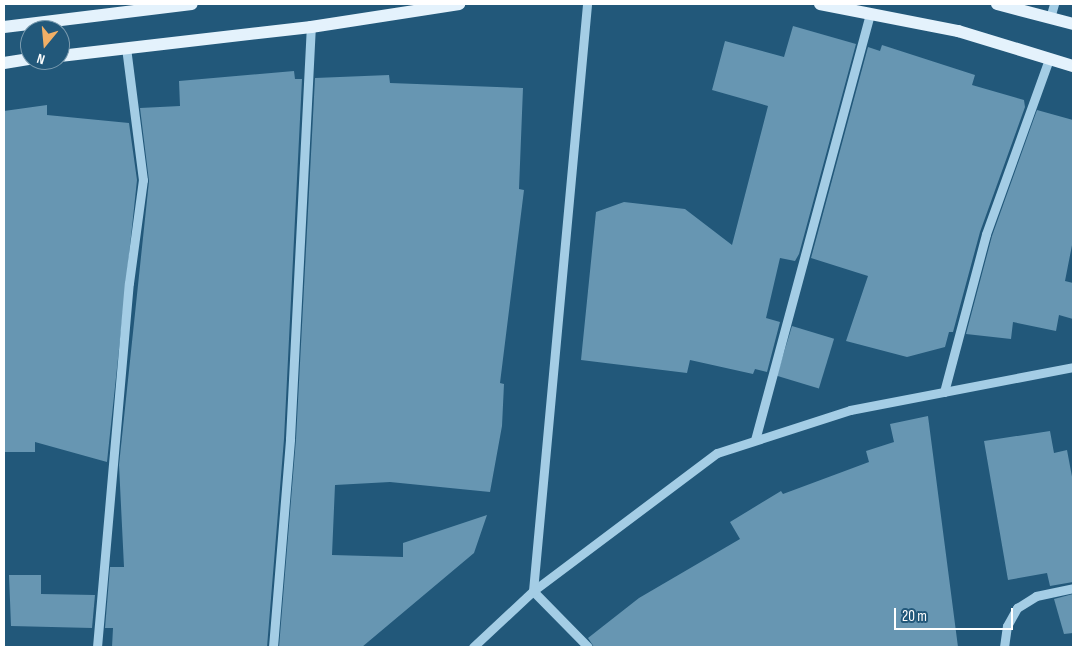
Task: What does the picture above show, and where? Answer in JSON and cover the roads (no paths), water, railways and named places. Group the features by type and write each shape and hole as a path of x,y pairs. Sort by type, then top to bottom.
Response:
{"main road":[{"path":"4,27 192,4"},
{"path":"70,55 311,27 459,4"},
{"path":"820,4 958,31 1073,66"},
{"path":"997,4 1073,24"},
{"path":"4,63 20,61"}],"street":[{"path":"587,4 533,591 588,647"},
{"path":"1050,18 1054,4"},
{"path":"755,440 870,14"},
{"path":"273,647 290,439 311,27"},
{"path":"97,647 129,283 143,180 126,47"},
{"path":"944,392 986,234 1049,59"},
{"path":"473,647 533,591 717,453 850,410 1073,367"},
{"path":"1004,647 1007,626 1017,608 1036,596 1073,588"}]}
